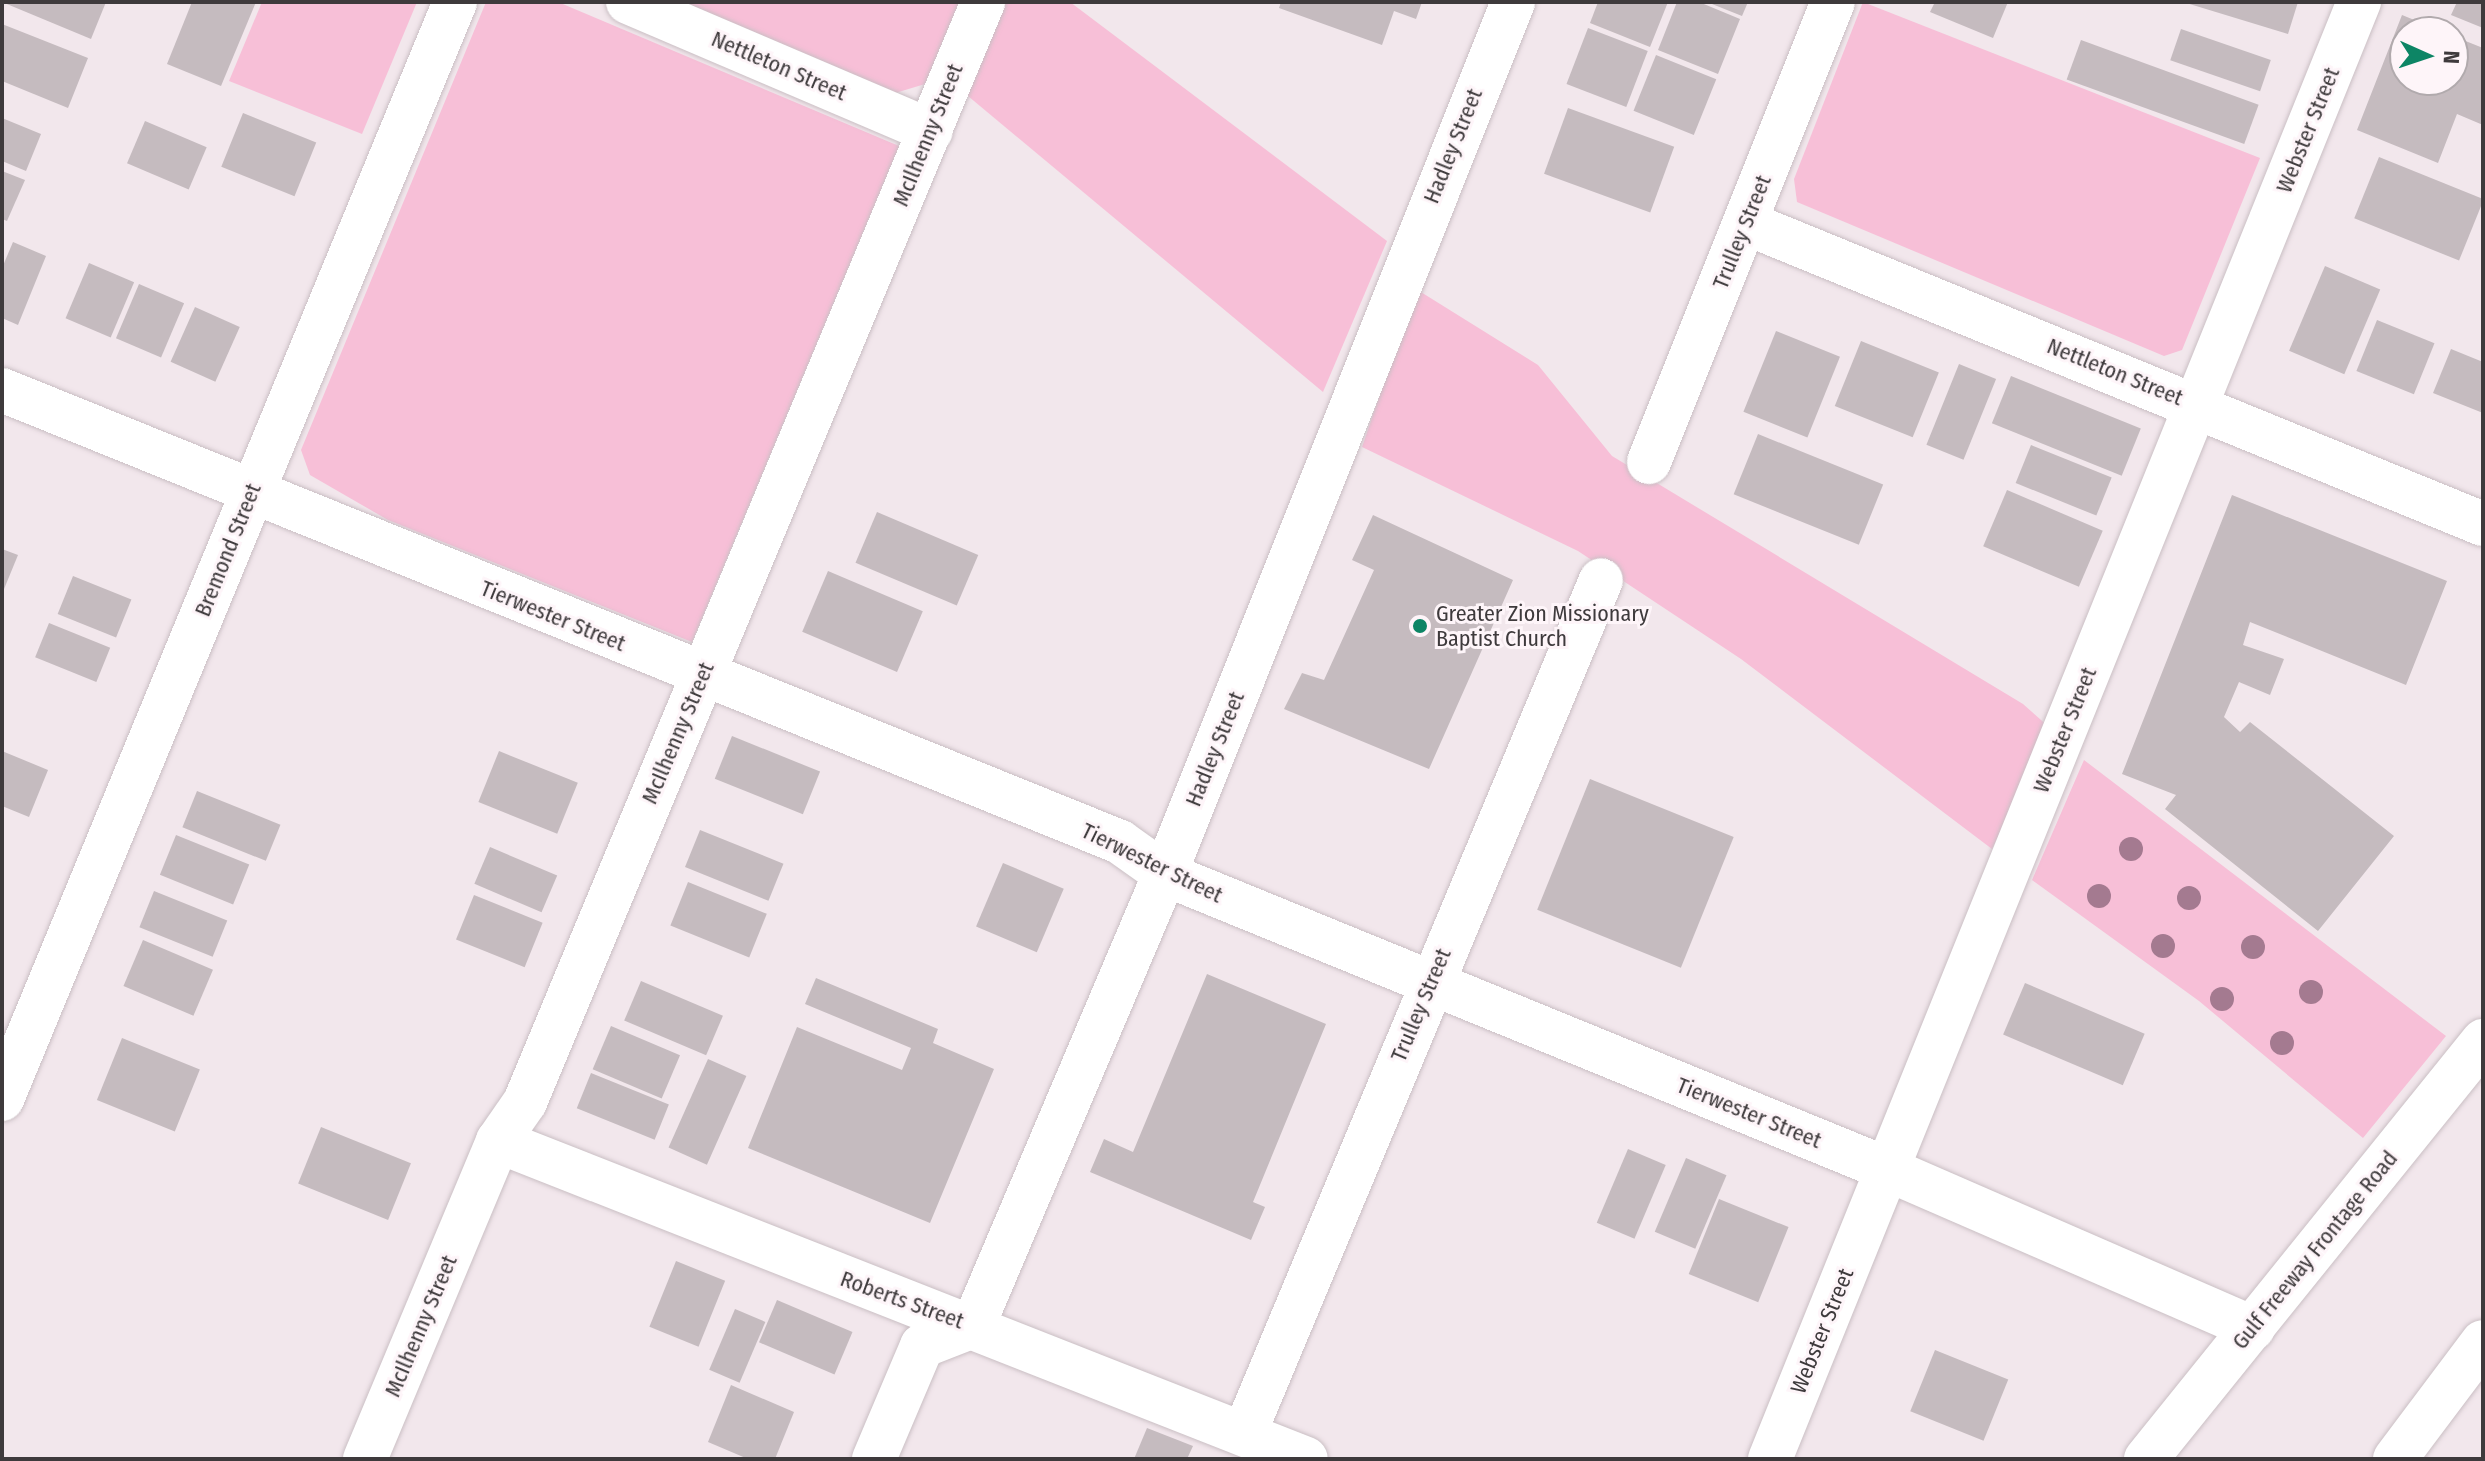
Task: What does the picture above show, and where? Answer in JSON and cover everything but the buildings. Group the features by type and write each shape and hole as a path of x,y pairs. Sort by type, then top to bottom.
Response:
{"main road":[{"name":"Bremond Street","path":"2,1099 455,2"},
{"name":"Nettleton Street","path":"628,2 931,131"},
{"name":"McIlhenny Street","path":"365,1459 498,1141 525,1102 983,2"},
{"name":"Hadley Street","path":"973,1326 1165,874 1513,2"},
{"name":"Trulley Street","path":"1649,462 1833,2"},
{"name":"Webster Street","path":"1770,1459 2359,2"},
{"name":"Nettleton Street","path":"1746,223 2483,524"},
{"name":"Tierwester Street","path":"2,390 700,677 1120,842 1165,874 1887,1169 2253,1328"},
{"name":"Trulley Street","path":"1245,1432 1429,984 1601,580"},
{"name":"Gulf Freeway Frontage Road","path":"2146,1459 2483,1041"},
{"name":"Roberts Street","path":"498,1141 1245,1432 1306,1459"},
{"path":"874,1459 922,1346 973,1326"},
{"path":"2398,1459 2483,1342"},
{"path":"2398,1459 2483,1357"}],"shaded area":[{"path":"262,2 417,2 362,134 229,81"},
{"path":"486,2 558,2 899,146 692,642 388,520 310,475 301,450"},
{"path":"683,2 959,2 925,84 892,94"},
{"path":"1000,2 1070,2 1387,241 1323,392 962,91"},
{"path":"1863,2 2260,158 2182,350 2164,356 1797,202 1794,179"},
{"path":"1416,289 1538,365 1612,456 2023,704 2050,728 1992,849 1741,659 1578,551 1362,447"},
{"path":"2084,760 2446,1036 2363,1138 2199,1001 2032,880"}],"place":[{"name":"Greater Zion Missionary Baptist Church","path":"1420,626"}]}
